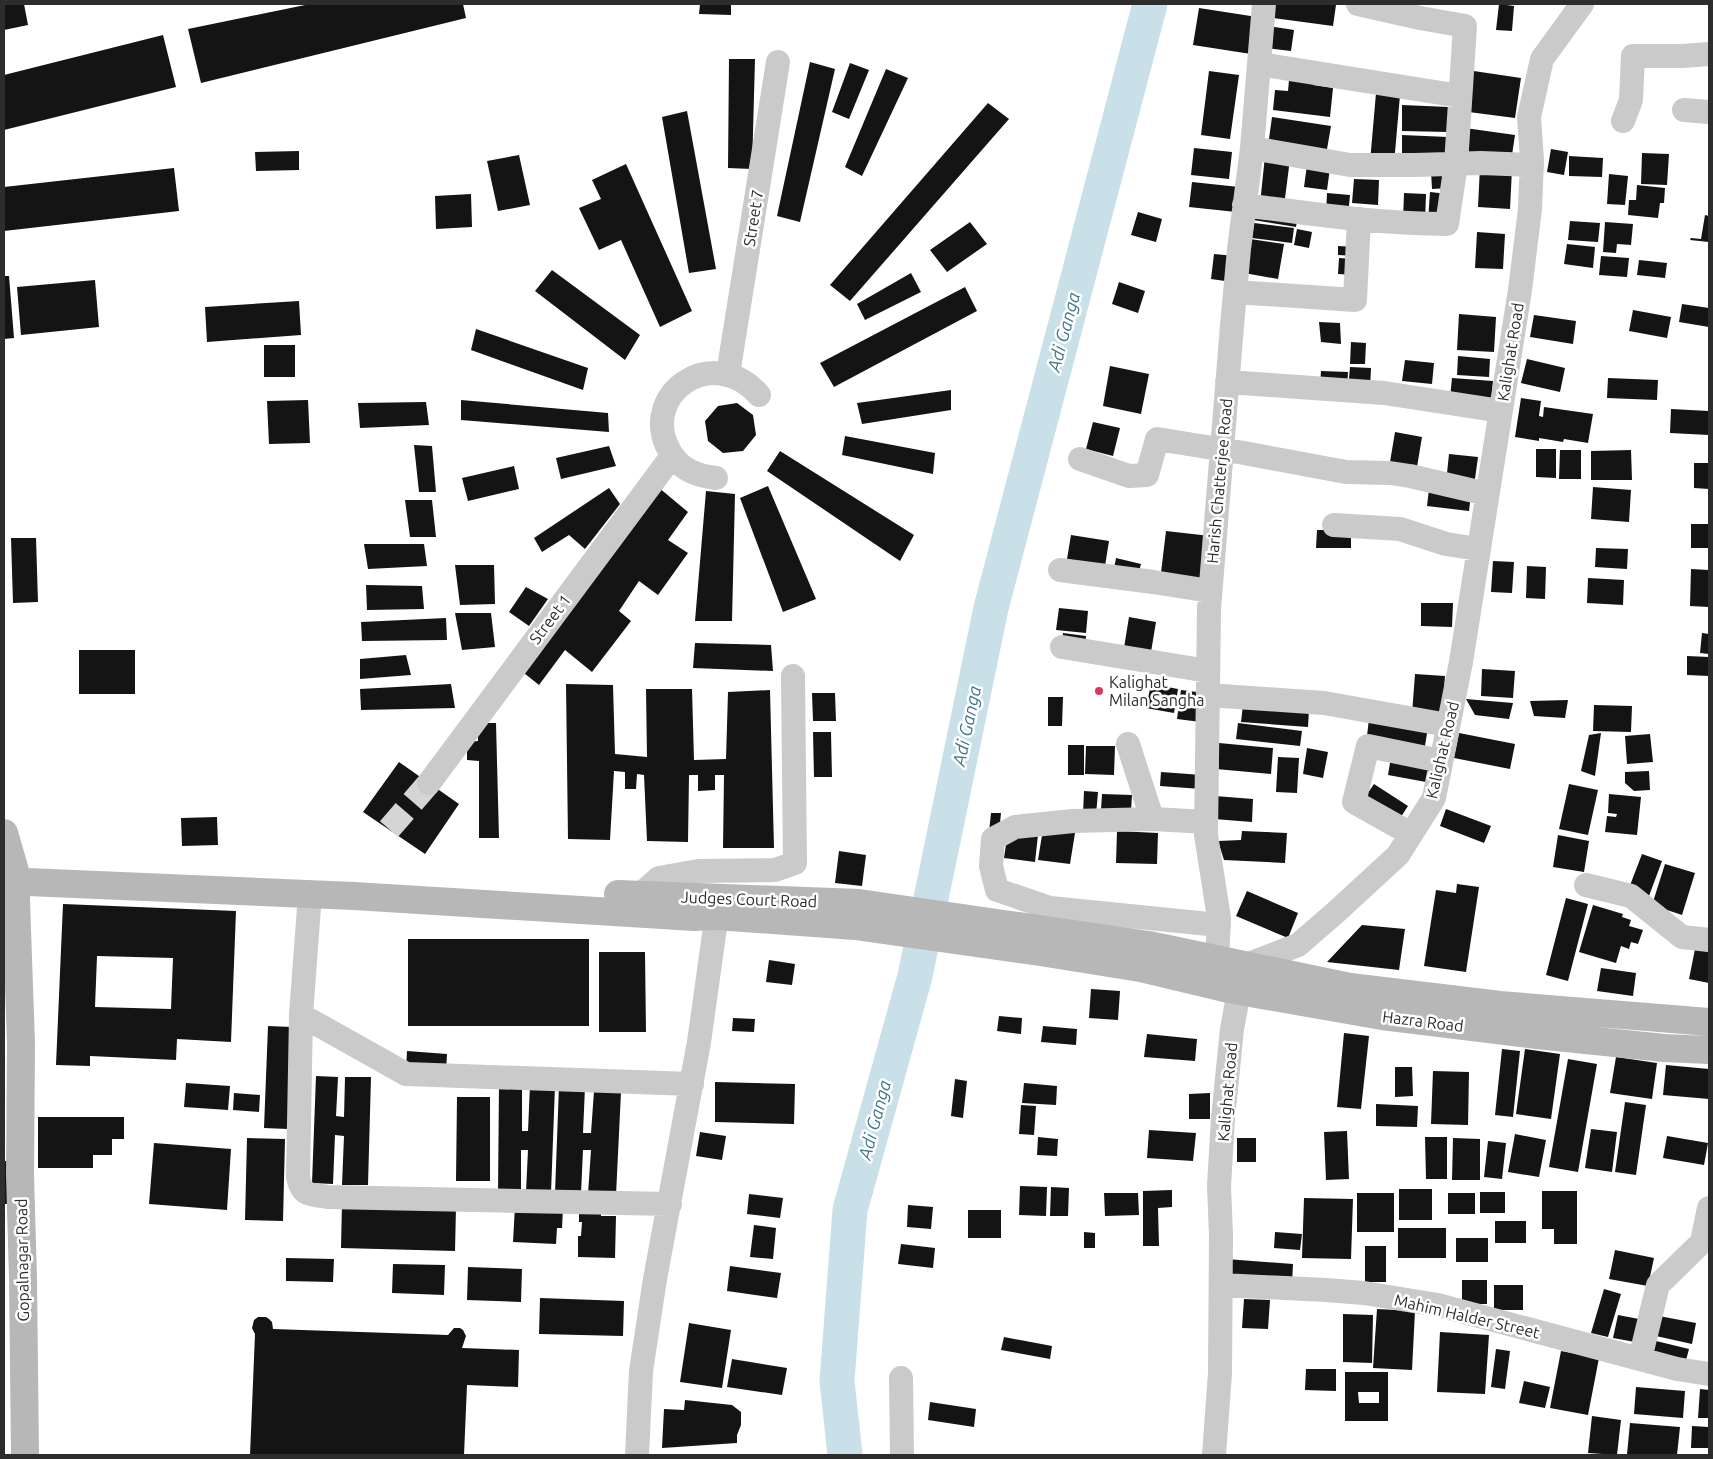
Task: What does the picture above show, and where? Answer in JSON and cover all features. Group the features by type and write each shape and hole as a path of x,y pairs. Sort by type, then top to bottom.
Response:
{"main road":[{"name":"Gopalnagar Road","path":"4,833 10,876 22,1065 12,1149 25,1455"},
{"name":"Judges Court Road","path":"10,876 345,884 640,895 710,910 857,914 1145,957"},
{"path":"10,876 310,894 710,910"},
{"name":"Hazra Road","path":"1145,957 1217,959 1359,988 1500,1005 1709,1022"},
{"name":"Hazra Road","path":"1145,957 1239,991 1382,1016 1547,1036 1709,1050"}],"street":[{"name":"Harish Chatterjee Road","path":"1217,959 1219,925 1206,835 1210,591 1235,292 1252,148 1264,4"},
{"path":"1244,205 1406,224 1447,224 1456,164 1465,26 1358,4"},
{"name":"Kalighat Road","path":"1214,1455 1220,1373 1219,1186 1228,1061 1239,991 1246,965 1298,945 1398,855 1434,798 1461,662 1520,290 1530,209 1532,165 1529,117 1542,59 1582,4"},
{"path":"1623,121 1631,100 1633,56 1709,54"},
{"name":"Street 7","path":"728,374 778,62"},
{"path":"1259,64 1460,96"},
{"path":"1684,110 1709,112"},
{"path":"1252,148 1350,165 1480,163 1532,165"},
{"path":"1235,292 1355,300 1359,219"},
{"path":"716,478 703,477 691,472 680,465 672,456 666,445 663,432 663,419 671,396 690,378 715,372 740,378 751,385 759,394"},
{"path":"1227,382 1384,393 1501,411"},
{"path":"1080,459 1129,476 1147,475 1157,439 1346,472 1390,473 1410,476 1487,494"},
{"name":"Street 1","path":"429,783 672,456"},
{"path":"1334,525 1400,529 1446,544 1478,549"},
{"path":"1060,570 1210,591"},
{"path":"1062,647 1208,671"},
{"path":"640,895 659,878 698,871 775,870 795,863 793,676"},
{"path":"1208,695 1324,703 1448,725"},
{"path":"1128,744 1154,819"},
{"path":"1411,834 1354,802 1368,746 1441,760"},
{"path":"1206,822 1154,819 1073,821 1015,827 993,839 991,866 997,890 1050,908 1219,925"},
{"path":"1586,885 1631,896 1682,937 1709,940"},
{"path":"310,894 301,1015 298,1176 300,1187 306,1194 326,1198 670,1204"},
{"path":"637,1455 641,1371 655,1279 692,1084 710,910"},
{"path":"301,1015 406,1074 692,1084"},
{"path":"1640,1359 1658,1285 1702,1242 1709,1208"},
{"name":"Mahim Halder Street","path":"1221,1285 1364,1293 1438,1305 1676,1370 1709,1374"},
{"path":"901,1378 902,1455"}],"building":[{"path":"4,4 24,4 28,25 4,30"},
{"path":"310,4 463,4 466,18 201,83 188,29"},
{"path":"700,4 731,4 731,15 699,14"},
{"path":"1275,4 1336,5 1333,26 1273,18"},
{"path":"1499,4 1514,6 1512,31 1496,30"},
{"path":"1199,8 1257,17 1251,54 1193,45"},
{"path":"1269,26 1294,30 1291,51 1266,48"},
{"path":"163,35 176,87 4,130 4,75"},
{"path":"729,59 755,59 752,169 728,168"},
{"path":"810,62 835,69 800,222 777,216"},
{"path":"850,63 869,70 849,119 832,112"},
{"path":"886,69 908,78 862,176 845,167"},
{"path":"1467,70 1521,78 1515,118 1461,111"},
{"path":"1209,71 1239,75 1230,139 1201,135"},
{"path":"1289,80 1333,88 1330,117 1273,110 1275,90 1288,91"},
{"path":"1376,93 1400,95 1394,164 1370,162"},
{"path":"988,103 1009,119 850,301 830,285"},
{"path":"1402,105 1449,107 1448,132 1402,131"},
{"path":"687,111 716,269 689,273 662,117"},
{"path":"1272,117 1331,126 1326,155 1268,146"},
{"path":"1465,128 1515,135 1512,155 1461,155"},
{"path":"1402,135 1448,137 1447,160 1402,158"},
{"path":"1194,148 1232,152 1229,179 1191,175"},
{"path":"1551,149 1568,152 1564,175 1547,172"},
{"path":"299,151 299,170 256,171 255,152"},
{"path":"1642,153 1669,154 1667,185 1641,184"},
{"path":"519,155 530,205 498,211 487,161"},
{"path":"1265,156 1290,159 1284,206 1260,204"},
{"path":"1569,156 1603,158 1602,177 1569,176"},
{"path":"626,164 692,311 660,327 621,240 599,250 579,208 601,199 592,180"},
{"path":"1307,165 1330,168 1327,190 1304,187"},
{"path":"1480,167 1512,169 1510,209 1478,207"},
{"path":"174,168 179,211 4,231 4,187"},
{"path":"1449,170 1450,188 1432,189 1431,171"},
{"path":"1609,174 1628,176 1625,205 1607,204"},
{"path":"1354,179 1379,180 1378,205 1352,203"},
{"path":"1192,182 1239,187 1236,212 1189,207"},
{"path":"1637,185 1665,188 1664,203 1660,203 1658,218 1628,215 1629,200 1636,200"},
{"path":"1430,192 1448,194 1446,222 1428,221"},
{"path":"1327,193 1350,195 1348,216 1326,214"},
{"path":"1404,193 1426,194 1425,222 1403,221"},
{"path":"471,194 472,227 436,229 435,196"},
{"path":"1255,208 1298,215 1296,227 1253,220"},
{"path":"1138,212 1162,219 1156,242 1131,235"},
{"path":"1705,215 1709,216 1709,242 1690,240 1691,238 1701,239"},
{"path":"1570,221 1600,223 1598,242 1568,240"},
{"path":"970,222 987,244 947,272 930,250"},
{"path":"1605,222 1633,224 1631,245 1617,244 1616,253 1603,252"},
{"path":"1254,223 1294,228 1292,243 1252,238"},
{"path":"1297,229 1312,232 1309,248 1294,245"},
{"path":"1477,232 1505,234 1503,269 1475,268"},
{"path":"1250,239 1284,244 1278,279 1244,273"},
{"path":"1567,244 1595,247 1593,268 1564,264"},
{"path":"1338,246 1356,247 1355,256 1338,255"},
{"path":"1214,254 1235,256 1232,282 1211,279"},
{"path":"1601,256 1629,258 1627,277 1599,275"},
{"path":"1339,258 1355,259 1354,275 1338,274"},
{"path":"1639,260 1667,263 1665,278 1637,275"},
{"path":"552,270 640,335 625,360 535,291"},
{"path":"911,273 921,292 865,320 857,304"},
{"path":"4,276 9,276 14,338 4,339"},
{"path":"95,280 99,327 21,335 17,287"},
{"path":"1119,282 1145,291 1138,313 1112,304"},
{"path":"965,287 977,311 834,387 820,363"},
{"path":"299,301 301,335 207,342 205,307"},
{"path":"1682,304 1709,308 1709,327 1679,322"},
{"path":"1633,310 1671,317 1667,338 1629,331"},
{"path":"1459,314 1496,317 1494,352 1457,350"},
{"path":"1534,315 1576,321 1573,344 1530,337"},
{"path":"1319,322 1340,323 1341,344 1321,342"},
{"path":"476,329 588,368 583,390 471,350"},
{"path":"1351,342 1366,343 1365,364 1350,364"},
{"path":"264,345 295,345 295,377 264,377"},
{"path":"1458,356 1490,359 1489,377 1457,375"},
{"path":"1527,359 1565,368 1560,392 1521,383"},
{"path":"1405,360 1434,363 1432,384 1402,381"},
{"path":"1110,366 1149,374 1141,414 1103,406"},
{"path":"1350,367 1371,368 1370,390 1348,389"},
{"path":"1321,371 1348,372 1347,389 1320,388"},
{"path":"1452,378 1493,381 1491,402 1450,398"},
{"path":"1608,378 1658,380 1657,400 1607,398"},
{"path":"951,390 951,410 862,424 857,403"},
{"path":"1521,398 1541,401 1539,416 1543,417 1544,407 1593,414 1588,443 1564,439 1563,442 1539,438 1539,441 1515,437"},
{"path":"308,400 310,443 269,444 267,401"},
{"path":"461,400 608,413 609,432 461,420"},
{"path":"426,402 429,425 360,428 358,403"},
{"path":"737,403 753,415 756,435 743,451 723,453 708,441 705,421 718,406"},
{"path":"1671,409 1709,411 1709,435 1670,433"},
{"path":"1093,422 1120,428 1113,456 1086,449"},
{"path":"1395,432 1422,437 1416,473 1389,468"},
{"path":"845,436 935,453 933,474 842,455"},
{"path":"414,445 432,446 436,492 419,492"},
{"path":"609,446 616,466 561,479 556,458"},
{"path":"1536,449 1556,449 1556,478 1536,477"},
{"path":"1560,450 1581,450 1581,479 1559,479"},
{"path":"1631,450 1632,480 1591,480 1591,451"},
{"path":"780,451 914,535 900,561 767,471"},
{"path":"1449,454 1478,457 1474,486 1446,483"},
{"path":"1694,463 1709,463 1709,489 1694,488"},
{"path":"514,466 519,489 468,501 462,478"},
{"path":"768,486 816,599 783,612 740,498"},
{"path":"658,487 688,512 668,540 688,553 658,595 639,581 619,611 631,621 592,672 565,650 539,685 519,669"},
{"path":"1593,487 1631,490 1629,522 1591,519"},
{"path":"609,488 620,504 585,549 569,535 542,552 534,538"},
{"path":"1429,489 1471,494 1469,511 1427,506"},
{"path":"706,491 735,494 732,621 695,621"},
{"path":"405,500 432,500 436,537 410,537"},
{"path":"1691,524 1709,524 1709,548 1691,548"},
{"path":"1317,530 1351,530 1351,548 1316,548"},
{"path":"1166,531 1210,536 1204,586 1160,581"},
{"path":"1071,535 1109,541 1105,566 1067,559"},
{"path":"11,538 36,538 38,602 13,603"},
{"path":"364,544 424,544 427,566 368,569"},
{"path":"1596,548 1628,549 1627,569 1595,567"},
{"path":"1116,558 1141,564 1137,579 1113,574"},
{"path":"1493,561 1514,562 1512,593 1491,592"},
{"path":"455,565 494,565 495,604 460,605"},
{"path":"1527,566 1546,567 1545,599 1526,598"},
{"path":"1691,569 1709,570 1709,607 1690,606"},
{"path":"1588,578 1624,580 1623,605 1587,603"},
{"path":"366,585 422,586 424,609 367,610"},
{"path":"526,587 548,599 529,626 509,612"},
{"path":"1421,603 1453,603 1452,627 1421,626"},
{"path":"1059,608 1088,611 1086,633 1056,630"},
{"path":"455,613 491,613 495,647 462,650"},
{"path":"1129,617 1156,622 1150,658 1123,654"},
{"path":"446,618 447,640 362,641 361,622"},
{"path":"1063,633 1086,636 1085,649 1062,646"},
{"path":"1702,633 1709,634 1709,654 1700,653"},
{"path":"695,643 771,645 773,671 693,668"},
{"path":"79,650 135,650 135,694 79,694"},
{"path":"406,655 411,675 360,679 360,659"},
{"path":"1687,656 1709,657 1709,676 1687,675"},
{"path":"1482,669 1515,671 1513,698 1481,696"},
{"path":"1415,674 1445,676 1442,716 1412,714"},
{"path":"451,684 455,708 361,710 360,689"},
{"path":"566,684 613,685 615,754 647,757 646,689 692,689 694,760 726,759 728,692 770,690 774,848 723,848 724,775 715,775 715,790 698,791 698,775 689,775 688,842 647,841 644,775 637,774 636,789 625,789 625,772 614,771 610,840 568,839"},
{"path":"1151,684 1178,689 1174,713 1146,708"},
{"path":"1181,690 1205,693 1201,722 1177,719"},
{"path":"812,693 835,693 836,721 813,721"},
{"path":"1048,697 1063,697 1062,726 1048,726"},
{"path":"1466,699 1513,703 1509,719 1475,715"},
{"path":"1568,700 1565,718 1534,716 1530,701"},
{"path":"1243,705 1309,710 1308,727 1241,722"},
{"path":"1594,705 1632,706 1631,732 1593,731"},
{"path":"1369,719 1428,727 1424,752 1366,744"},
{"path":"478,723 496,723 499,838 479,838 479,761 467,760 467,742 478,741"},
{"path":"1238,723 1302,731 1300,746 1236,739"},
{"path":"813,732 831,732 832,777 814,777"},
{"path":"1459,733 1515,744 1510,769 1454,758"},
{"path":"1601,733 1595,776 1581,771 1589,735"},
{"path":"1650,734 1653,762 1627,764 1625,736"},
{"path":"1219,743 1273,748 1271,774 1216,769"},
{"path":"1068,745 1084,745 1084,775 1068,775"},
{"path":"1086,746 1115,746 1114,775 1085,774"},
{"path":"1307,748 1328,752 1323,778 1303,774"},
{"path":"1278,757 1299,758 1297,793 1276,792"},
{"path":"1391,757 1430,764 1426,782 1388,775"},
{"path":"399,762 459,804 425,854 363,812"},
{"path":"1649,771 1650,790 1634,791 1625,783 1625,772"},
{"path":"1161,772 1202,775 1201,789 1160,786"},
{"path":"1374,784 1408,806 1397,823 1363,800"},
{"path":"1569,784 1598,790 1588,835 1559,829"},
{"path":"1084,791 1098,792 1096,815 1083,814"},
{"path":"1102,794 1132,795 1131,811 1101,810"},
{"path":"1609,794 1641,797 1637,835 1605,832 1607,816 1616,817 1617,814 1608,813"},
{"path":"1215,796 1253,799 1252,822 1214,819"},
{"path":"1446,809 1491,826 1484,843 1440,826"},
{"path":"991,813 1001,813 999,833 989,832"},
{"path":"217,817 218,845 182,846 181,818"},
{"path":"1043,829 1075,833 1070,864 1038,860"},
{"path":"1008,831 1038,835 1035,862 1004,858"},
{"path":"1117,831 1158,833 1157,864 1116,863"},
{"path":"1242,831 1287,833 1285,863 1224,860 1218,841 1241,840"},
{"path":"1558,835 1589,841 1584,872 1553,867"},
{"path":"839,851 866,855 862,886 835,883"},
{"path":"1642,854 1662,861 1649,896 1629,888"},
{"path":"1665,864 1695,873 1682,915 1652,905"},
{"path":"1457,884 1479,887 1466,972 1424,966 1436,890 1456,893"},
{"path":"1247,891 1298,913 1288,938 1236,916"},
{"path":"1566,898 1588,904 1568,981 1546,975"},
{"path":"63,904 236,911 231,1042 177,1039 176,1060 90,1056 90,1066 56,1065","holes":["97,956 173,958 171,1009 95,1007"]},
{"path":"1593,905 1623,914 1622,917 1631,920 1629,926 1643,930 1638,944 1631,942 1629,949 1621,946 1616,963 1579,952"},
{"path":"1362,925 1405,929 1399,970 1327,962"},
{"path":"408,939 589,939 589,1026 408,1026"},
{"path":"1695,949 1709,952 1709,983 1689,979"},
{"path":"599,952 645,952 646,1032 599,1032"},
{"path":"769,960 795,964 792,985 766,982"},
{"path":"1601,968 1636,973 1633,996 1597,991"},
{"path":"1091,989 1120,991 1118,1020 1089,1018"},
{"path":"999,1016 1022,1018 1021,1034 997,1031"},
{"path":"733,1018 755,1019 754,1032 732,1031"},
{"path":"268,1026 292,1027 288,1129 264,1128"},
{"path":"1043,1026 1077,1029 1076,1045 1041,1042"},
{"path":"1344,1033 1369,1036 1361,1109 1337,1107"},
{"path":"1147,1034 1197,1039 1195,1061 1144,1057"},
{"path":"1502,1049 1520,1051 1513,1117 1495,1115"},
{"path":"1525,1049 1560,1054 1551,1119 1516,1114"},
{"path":"407,1051 447,1054 446,1072 406,1069"},
{"path":"1616,1057 1657,1063 1652,1099 1610,1093"},
{"path":"1568,1059 1597,1064 1578,1172 1549,1167"},
{"path":"1666,1065 1709,1069 1709,1099 1663,1095"},
{"path":"1395,1067 1412,1067 1413,1096 1395,1097"},
{"path":"1433,1071 1469,1072 1468,1125 1431,1124"},
{"path":"316,1076 338,1077 336,1116 344,1117 345,1077 371,1077 368,1185 342,1185 344,1136 335,1135 333,1184 312,1183"},
{"path":"955,1079 967,1081 963,1118 951,1116"},
{"path":"715,1082 795,1084 794,1124 715,1122"},
{"path":"186,1083 230,1086 228,1110 184,1107"},
{"path":"1024,1083 1057,1086 1056,1105 1022,1103"},
{"path":"499,1084 522,1085 522,1131 528,1131 530,1085 555,1086 551,1193 526,1192 528,1150 521,1150 521,1193 498,1193"},
{"path":"559,1086 585,1087 583,1133 591,1133 594,1091 621,1092 616,1195 588,1194 591,1150 583,1150 581,1194 555,1193"},
{"path":"234,1093 260,1095 259,1112 233,1110"},
{"path":"1210,1093 1210,1119 1189,1119 1189,1094"},
{"path":"457,1097 490,1097 490,1181 456,1181"},
{"path":"1625,1102 1646,1105 1636,1175 1615,1172"},
{"path":"1376,1104 1418,1106 1417,1127 1376,1126"},
{"path":"1021,1105 1036,1106 1034,1135 1019,1134"},
{"path":"38,1117 124,1117 124,1139 112,1139 112,1155 93,1155 93,1168 38,1168"},
{"path":"1591,1129 1617,1132 1612,1172 1585,1168"},
{"path":"1149,1130 1196,1133 1193,1161 1147,1158"},
{"path":"1347,1131 1349,1179 1326,1180 1324,1132"},
{"path":"700,1132 726,1136 722,1160 696,1156"},
{"path":"1515,1134 1546,1140 1539,1177 1508,1172"},
{"path":"1667,1136 1708,1143 1704,1165 1663,1158"},
{"path":"1038,1137 1058,1139 1057,1156 1037,1155"},
{"path":"1425,1137 1447,1137 1447,1179 1426,1179"},
{"path":"247,1138 285,1139 283,1221 245,1220"},
{"path":"1237,1138 1256,1138 1256,1162 1237,1162"},
{"path":"1453,1138 1480,1139 1480,1180 1452,1180"},
{"path":"1488,1141 1506,1143 1502,1179 1484,1177"},
{"path":"154,1143 231,1149 227,1210 149,1204"},
{"path":"4,1161 13,1161 13,1204 4,1204"},
{"path":"1020,1186 1047,1187 1046,1216 1019,1215"},
{"path":"1051,1187 1069,1188 1068,1216 1050,1216"},
{"path":"1399,1189 1432,1189 1432,1220 1399,1220"},
{"path":"1172,1190 1172,1207 1158,1208 1159,1246 1143,1246 1143,1191"},
{"path":"1542,1191 1577,1191 1577,1244 1554,1244 1554,1229 1542,1229"},
{"path":"1480,1192 1505,1192 1505,1213 1480,1213"},
{"path":"1104,1193 1138,1193 1139,1215 1105,1216"},
{"path":"1357,1193 1394,1193 1394,1232 1357,1232"},
{"path":"1448,1193 1475,1193 1475,1214 1448,1214"},
{"path":"749,1194 783,1198 780,1218 747,1214"},
{"path":"1304,1198 1353,1199 1351,1259 1302,1258"},
{"path":"342,1203 456,1207 455,1251 341,1248"},
{"path":"908,1205 933,1207 931,1229 907,1227"},
{"path":"515,1206 563,1208 562,1228 557,1228 556,1244 513,1242"},
{"path":"968,1210 1001,1210 1001,1238 968,1238"},
{"path":"579,1211 601,1212 601,1216 616,1216 615,1258 578,1257 578,1236 581,1236 582,1222 579,1222"},
{"path":"1495,1221 1526,1221 1526,1243 1495,1243"},
{"path":"754,1225 776,1228 773,1259 750,1257"},
{"path":"1398,1228 1446,1228 1446,1258 1398,1258"},
{"path":"1084,1232 1095,1233 1095,1248 1084,1248"},
{"path":"1275,1232 1302,1234 1300,1250 1274,1248"},
{"path":"1456,1238 1488,1238 1488,1262 1456,1262"},
{"path":"901,1244 935,1248 933,1268 898,1264"},
{"path":"1365,1246 1386,1246 1386,1282 1365,1282"},
{"path":"1615,1250 1654,1258 1648,1286 1609,1279"},
{"path":"286,1258 334,1259 333,1282 286,1281"},
{"path":"1226,1259 1293,1264 1292,1284 1225,1280"},
{"path":"393,1264 445,1265 444,1295 392,1293"},
{"path":"730,1266 781,1273 777,1298 727,1291"},
{"path":"468,1267 522,1269 521,1302 467,1300"},
{"path":"1462,1280 1487,1280 1487,1304 1462,1304"},
{"path":"1494,1285 1523,1285 1523,1310 1494,1310"},
{"path":"1604,1289 1621,1294 1608,1337 1591,1333"},
{"path":"540,1298 624,1301 623,1336 539,1334"},
{"path":"1244,1299 1270,1300 1268,1329 1242,1328"},
{"path":"1377,1309 1415,1311 1412,1370 1373,1368"},
{"path":"1343,1314 1373,1315 1372,1363 1343,1362"},
{"path":"1618,1315 1639,1319 1635,1342 1613,1338"},
{"path":"1659,1316 1696,1323 1692,1344 1656,1336"},
{"path":"258,1317 269,1319 272,1322 273,1329 448,1335 454,1328 460,1328 466,1336 462,1348 519,1350 518,1387 467,1385 464,1455 250,1455 255,1334 252,1328 254,1320"},
{"path":"689,1323 731,1330 722,1388 680,1382"},
{"path":"1440,1332 1489,1335 1485,1394 1437,1392"},
{"path":"1004,1337 1052,1346 1050,1359 1001,1350"},
{"path":"1652,1340 1689,1349 1684,1368 1647,1359"},
{"path":"1496,1349 1510,1351 1505,1389 1491,1387"},
{"path":"1561,1351 1599,1358 1588,1415 1550,1408"},
{"path":"732,1359 787,1368 782,1395 727,1387"},
{"path":"1306,1369 1336,1369 1336,1391 1305,1390"},
{"path":"1345,1372 1388,1372 1388,1421 1345,1421","holes":["1358,1392 1379,1392 1379,1403 1359,1403"]},
{"path":"1524,1381 1550,1387 1545,1408 1519,1403"},
{"path":"1636,1387 1685,1391 1683,1418 1634,1414"},
{"path":"1700,1389 1709,1390 1709,1418 1698,1418"},
{"path":"685,1400 732,1405 741,1412 741,1425 737,1435 737,1443 662,1448 664,1409 684,1410"},
{"path":"930,1402 976,1409 974,1427 928,1420"},
{"path":"1592,1416 1621,1420 1617,1455 1588,1453"},
{"path":"1630,1423 1680,1427 1677,1455 1627,1454"},
{"path":"1692,1426 1709,1427 1709,1448 1691,1448"}],"waterway":[{"name":"Adi Ganga","path":"845,1455 837,1381 850,1210 915,976 991,608 1150,4"}],"tunnel":[{"path":"389,829 429,783"}],"place":[{"name":"Kalighat Milan Sangha","path":"1099,691"}]}
